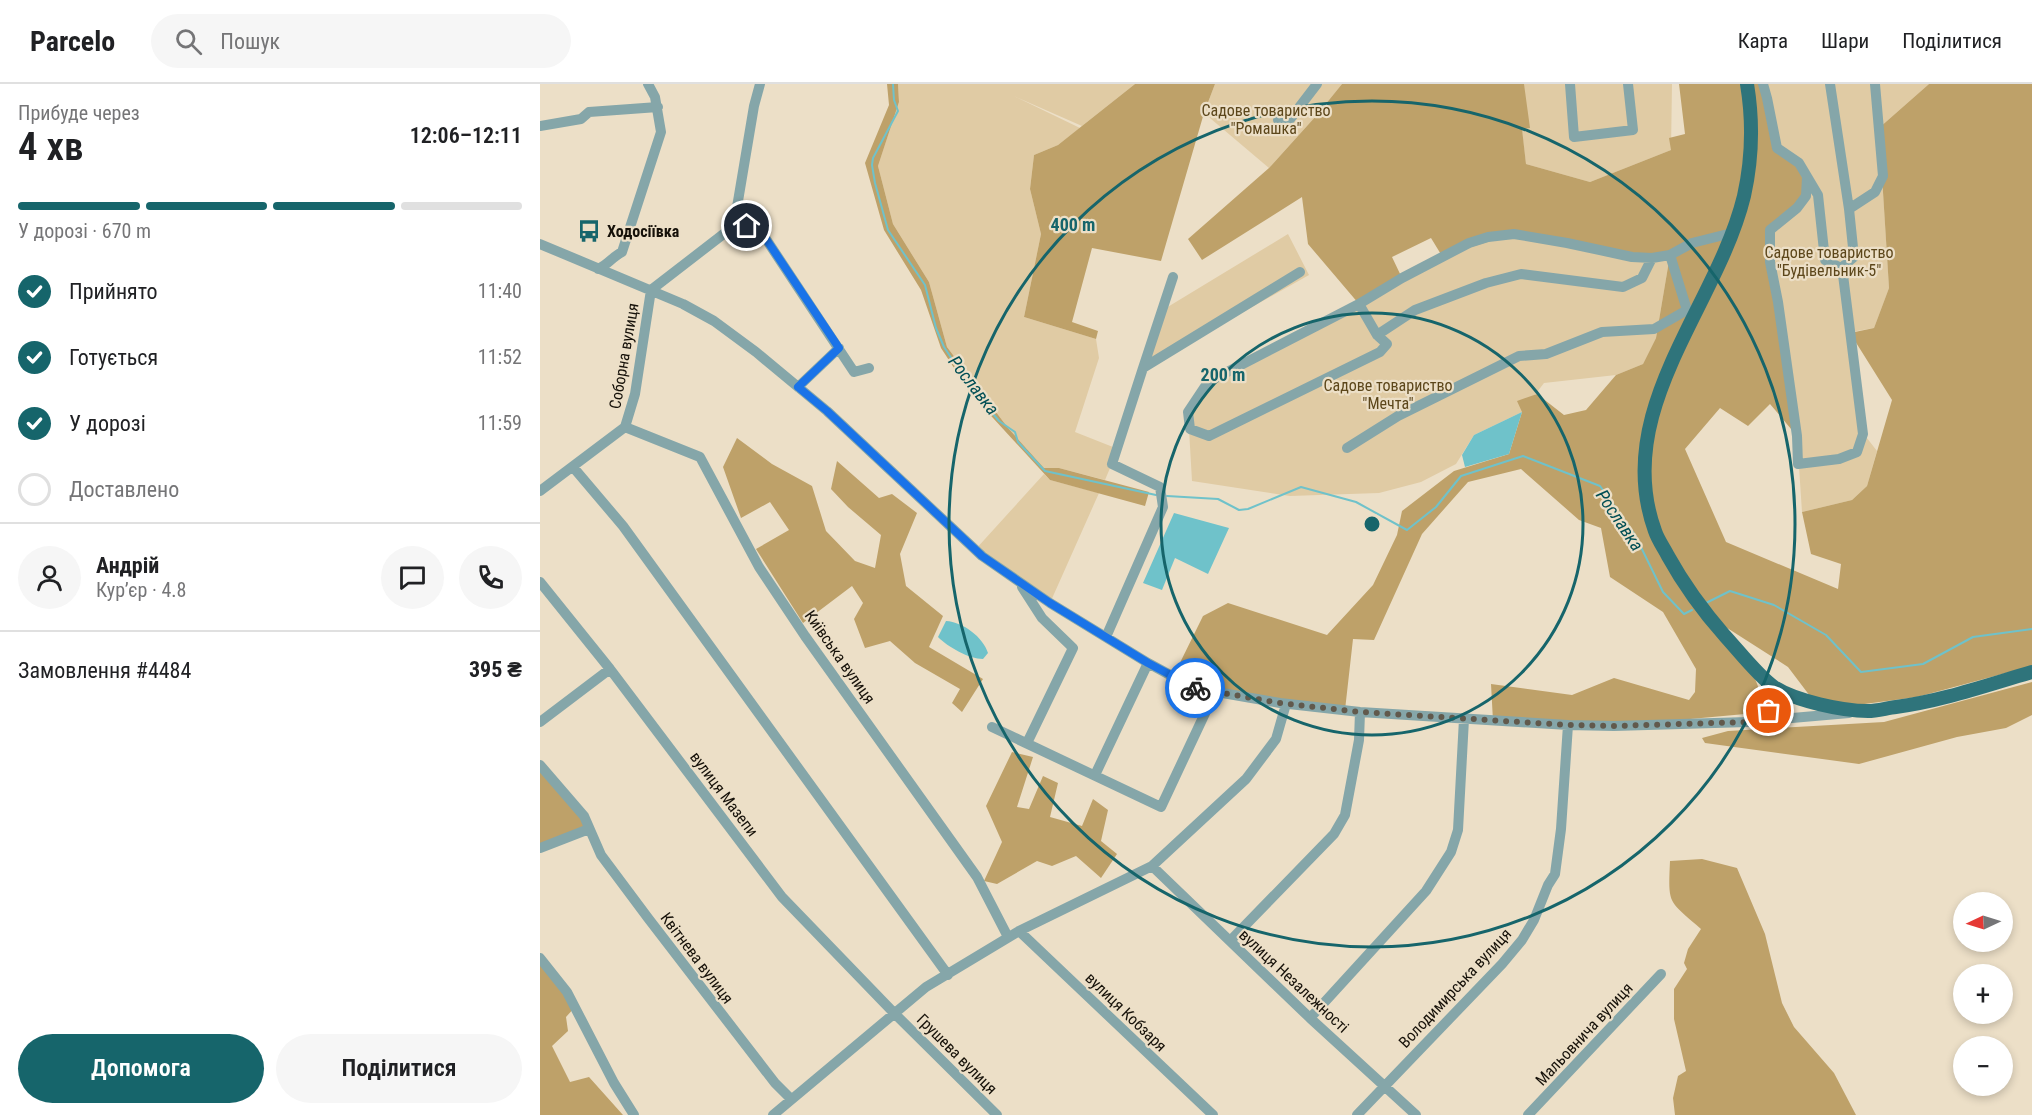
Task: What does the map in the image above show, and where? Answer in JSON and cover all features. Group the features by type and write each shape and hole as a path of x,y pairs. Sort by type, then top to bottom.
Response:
{"main road":[{"path":"1747,84 1751,153 1744,196 1714,277 1691,312 1657,395 1649,430 1645,462 1647,497 1655,532 1683,583 1707,616 1772,686 1789,695 1815,704 1868,711 1935,699 2032,672"}],"street":[{"path":"598,269 607,266 615,256 622,252 661,132 658,107 648,84"},
{"path":"651,290 730,229 735,219 754,106 760,84"},
{"path":"1278,120 1284,127 1317,84"},
{"path":"1569,84 1574,137 1633,130 1628,84"},
{"path":"1763,84 1777,147 1799,163 1818,195 1825,261 1841,268 1854,257 1830,84"},
{"path":"1849,209 1875,192 1884,176 1875,84"},
{"path":"540,126 581,118 589,112 658,107"},
{"path":"1807,177 1806,196 1797,208 1770,230 1770,262 1780,314 1797,436 1798,464 1839,459 1857,452 1863,434 1842,267"},
{"path":"730,229 747,226 762,233 854,372 869,368"},
{"path":"1359,304 1377,335 1387,344 1380,352 1209,436 1190,429 1188,412 1208,382 1359,304 1469,243 1488,237 1514,234 1632,257 1652,258 1670,255 1692,243 1732,233"},
{"name":"Соборна вулиця","path":"540,244 684,304 714,321 756,351 827,411 982,556 1018,582 1106,637 1194,688 1286,704 1360,712 1568,725 1748,722 1868,711"},
{"path":"1347,447 1398,416 1519,356 1546,354 1602,332 1654,329 1691,312 1670,255"},
{"path":"1377,335 1415,310 1486,283 1521,274 1623,287 1642,278 1652,258"},
{"path":"1143,368 1300,272"},
{"path":"1106,637 1163,507 1160,488 1112,464 1173,277"},
{"name":"Соборна вулиця","path":"625,427 636,394 651,290"},
{"path":"798,387 839,348"},
{"path":"540,491 625,427"},
{"name":"Київська вулиця","path":"625,427 700,457 759,567 977,877 1008,937"},
{"path":"573,467 623,526 948,975"},
{"name":"вулиця Мазепи","path":"540,582 610,669 782,897 896,1014"},
{"path":"1018,582 1042,618 1073,648 1027,743"},
{"path":"1095,775 1148,663"},
{"path":"540,722 610,669"},
{"path":"1748,722 1763,716 1773,704 1775,693 1772,686"},
{"path":"992,727 1161,807 1215,692"},
{"path":"773,1115 896,1014 920,991 1019,931 1152,866 1246,779 1276,739 1286,704"},
{"path":"1230,941 1334,834 1345,815 1359,740 1360,712"},
{"path":"1310,1018 1426,891 1451,852 1458,830 1464,719"},
{"name":"Володимирська вулиця","path":"1357,1115 1502,964 1522,940 1534,920 1555,874 1561,829 1568,725"},
{"name":"Квітнева вулиця","path":"540,765 576,806 601,855 775,1083 791,1099"},
{"path":"540,848 589,829"},
{"name":"вулиця Незалежності","path":"1152,866 1310,1018 1416,1115"},
{"name":"вулиця Кобзаря","path":"1019,931 1213,1115"},
{"path":"540,958 571,999 614,1083 634,1115"},
{"name":"Мальовнича вулиця","path":"1528,1115 1662,974"},
{"name":"Грушева вулиця","path":"896,1014 994,1114"}],"green space":[{"path":"898,84 1135,84 1082,126 1014,96 1080,128 1058,145 1034,155 1030,189 1041,234 1024,317 1096,339 1099,358 1075,432 1118,449 1105,480 1059,468 1044,468 1008,428 947,347 929,282 893,224 878,166 899,102"},
{"name":"Садове товариство \"Ромашка\"","path":"1215,84 1342,84 1269,168 1204,113"},
{"path":"1516,84 1672,84 1671,150 1590,182 1526,164"},
{"name":"Садове товариство \"Будівельник-5\"","path":"1763,84 1929,84 1879,128 1889,288 1874,328 1851,332 1863,433 1877,451 1867,486 1852,500 1802,512 1797,436 1770,262 1777,148"},
{"path":"1288,234 1309,275 1144,368 1166,308"},
{"name":"Садове товариство \"Мечта\"","path":"1514,234 1670,255 1656,338 1643,364 1616,375 1544,383 1522,412 1474,435 1456,464 1421,482 1379,493 1290,496 1192,481 1188,412 1208,382 1442,256"},
{"path":"1044,474 1050,480 1099,493 1050,603 975,550"}],"shaded area":[{"path":"887,84 898,84 899,102 878,166 893,224 929,282 947,347 1008,428 1044,468 1059,468 1149,492 1145,506 1050,480 971,394 941,348 921,290 884,230 865,163 889,105"},
{"path":"1135,84 1215,84 1204,113 1161,261 1092,248 1072,322 1098,331 1096,339 1024,317 1041,234 1030,189 1034,155 1058,145"},
{"path":"1342,84 1524,84 1530,128 1522,129 1526,164 1590,182 1671,150 1669,138 1685,134 1679,84 1763,84 1777,147 1799,163 1806,196 1770,230 1797,436 1770,404 1748,426 1720,408 1685,449 1726,542 1838,589 1841,564 1811,554 1802,512 1852,500 1867,486 1892,400 1850,333 1874,328 1889,288 1879,128 1929,84 2032,84 2032,666 1917,697 1842,707 1816,704 1788,667 1710,617 1736,648 1752,673 1761,697 1760,709 1745,714 1614,726 1493,721 1491,684 1572,695 1614,678 1689,700 1695,692 1696,669 1663,612 1610,577 1601,528 1579,520 1521,469 1468,482 1422,534 1374,640 1353,639 1345,710 1251,699 1173,677 1203,616 1228,603 1327,635 1373,585 1397,535 1402,511 1454,471 1509,454 1522,412 1517,401 1537,394 1564,415 1586,410 1616,375 1643,364 1656,338 1670,255 1652,258 1514,234 1442,256 1431,238 1392,257 1402,278 1359,304 1308,244 1302,197 1202,260 1188,239 1269,168"},
{"path":"737,438 772,464 812,486 826,531 855,561 875,568 881,535 831,489 837,461 879,498 892,494 917,513 900,554 906,586 943,616 929,647 983,679 962,712 952,703 960,689 915,663 890,641 865,648 854,619 863,603 852,586 803,623 756,549 789,530 770,502 741,518 723,467"},
{"path":"2032,682 2032,715 2006,728 1957,737 1859,764 1705,743 1702,738 1728,731 1884,722"},
{"path":"1012,752 1033,757 1017,807 1029,809 1043,776 1058,783 1050,817 1082,826 1093,799 1108,810 1101,841 1117,854 1101,878 1076,856 1052,866 1037,861 997,884 984,881 1002,842 986,806"},
{"path":"540,765 589,829 540,848"},
{"path":"1702,859 1737,868 1765,934 1782,1003 1794,1027 1834,1073 1856,1115 1675,1115 1673,1098 1678,1076 1686,1071 1674,1019 1674,989 1687,969 1684,963 1688,949 1701,929 1672,901 1669,887 1670,861"},
{"path":"540,958 575,1007 566,1017 568,1031 552,1046 570,1082 589,1077 623,1115 540,1115"}],"water":[{"path":"1522,412 1509,454 1465,467 1462,455 1474,435"},
{"path":"1174,513 1229,528 1208,574 1175,558 1162,590 1143,583"},
{"path":"946,621 965,627 982,641 988,653 983,659 959,652 938,637"}],"waterway":[{"name":"Рославка","path":"893,84 894,100 898,111 873,158 875,183 888,230 925,285 936,328 944,347 970,386 976,390 999,421 1015,432 1018,442 1045,471 1156,495"},
{"name":"Рославка","path":"1167,496 1218,499 1239,510 1248,509 1301,487 1356,502 1407,530 1436,507 1461,476 1523,456 1600,486 1635,535 1663,592 1684,614 1692,610"},
{"name":"Рославка","path":"1706,603 1730,591 1774,605 1826,635 1861,672 1923,664 1973,637 2032,629"}],"way so far":[{"path":"1195,688 1280,703 1360,712 1568,725 1748,722 1769,711"}],"place":[{"name":"Ходосіївка","path":"589,231"}],"route":[{"path":"747,226 762,233 839,348 798,387 827,411 982,556 1050,603 1148,663 1195,688"}]}
